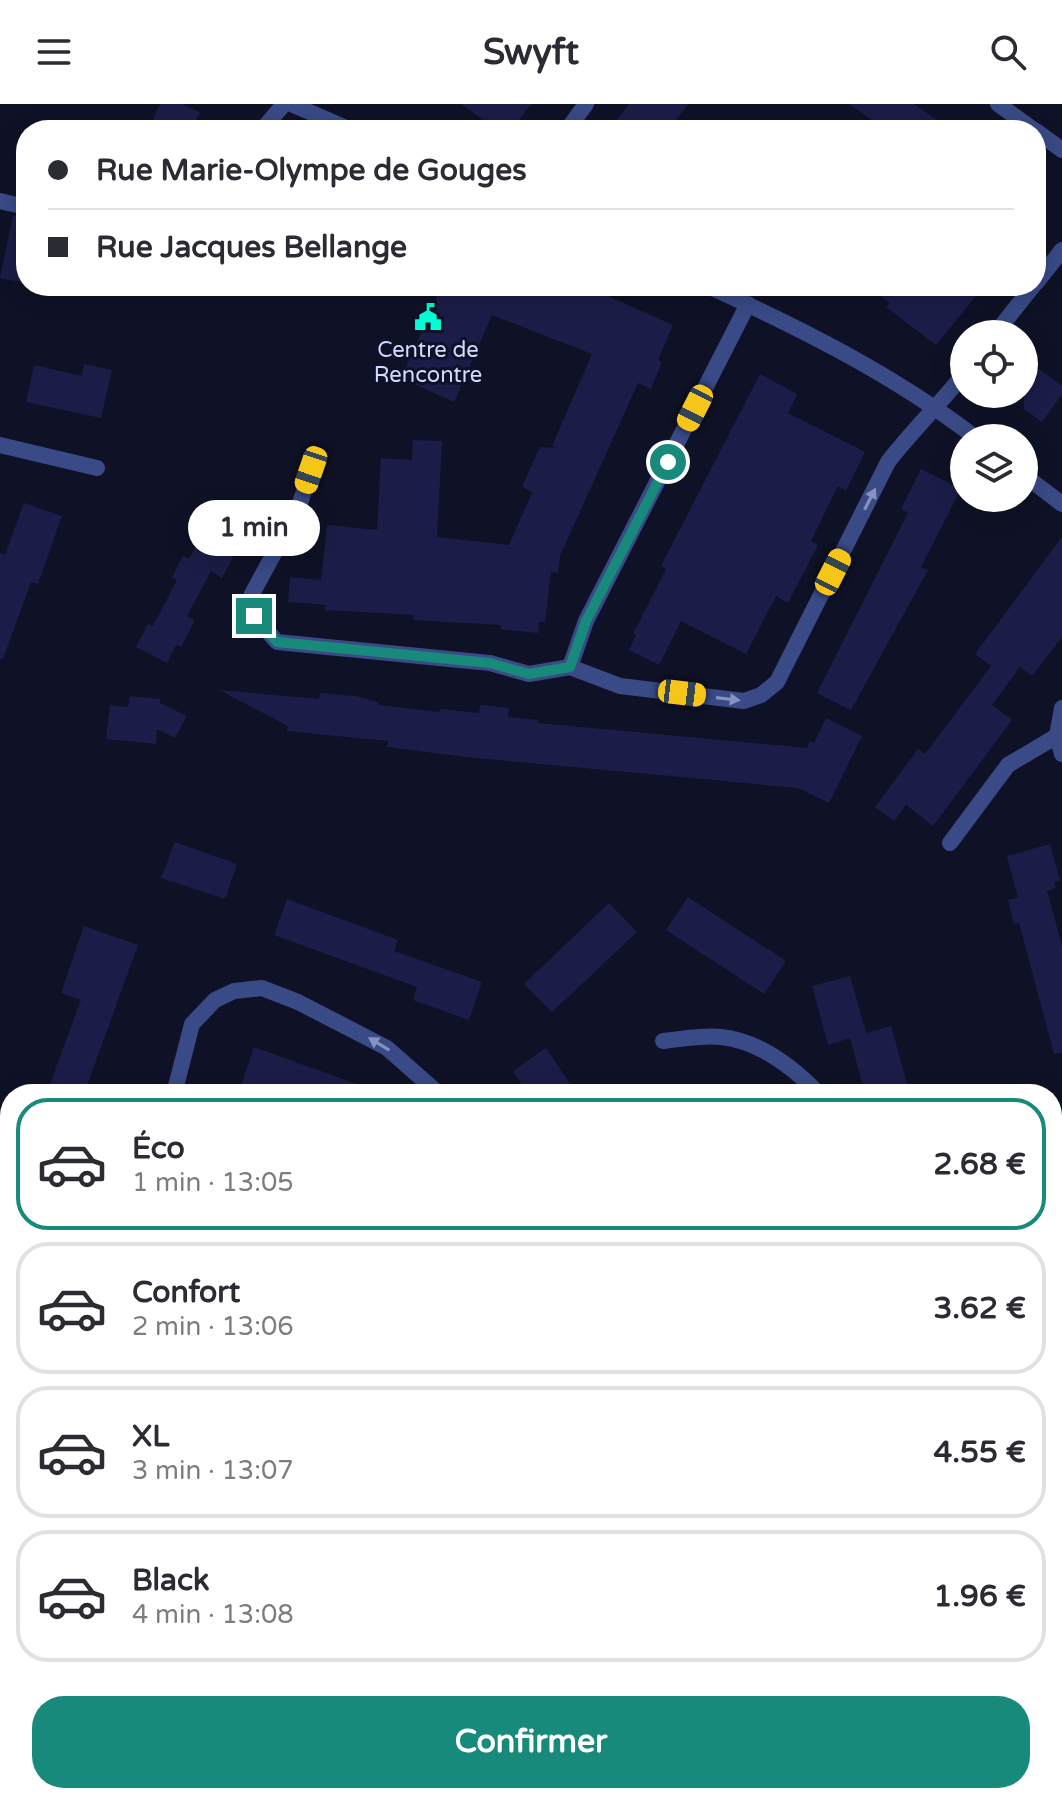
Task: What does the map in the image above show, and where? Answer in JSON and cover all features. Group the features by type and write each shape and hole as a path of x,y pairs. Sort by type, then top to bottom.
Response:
{"street":[{"path":"270,120 284,104"},
{"path":"291,104 328,120"},
{"path":"998,104 1020,120"},
{"path":"1046,270 1062,250"},
{"path":"730,296 837,347 958,424"},
{"path":"1006,320 1025,296"},
{"path":"570,667 586,621 748,304"},
{"path":"311,470 298,509 252,594 254,616 277,642 490,663 529,674 570,667 620,686 744,701 761,695 777,682 888,462 910,433 938,409 950,393"},
{"path":"0,445 97,468"},
{"path":"1038,486 1062,504"},
{"path":"1062,708 1057,736 1062,754"},
{"path":"950,843 1008,765 1057,736"},
{"path":"177,1084 192,1024 215,1000 234,991 262,988 298,1002 387,1048 428,1084"},
{"path":"663,1041 722,1037 769,1052 809,1084"}],"building":[{"path":"160,104 182,104 200,112 196,120 153,120"},
{"path":"461,104 531,104 519,120 483,120"},
{"path":"629,104 688,104 676,120 617,120"},
{"path":"849,104 914,104 937,120 872,120"},
{"path":"13,215 16,216 16,281 0,278"},
{"path":"438,296 608,296 673,325 658,360 662,362 651,389 638,383 560,556 558,573 551,572 545,622 539,622 538,633 501,629 501,625 413,620 414,615 325,610 326,605 288,602 290,577 321,580 327,525 377,530 381,458 412,460 413,440 442,441 437,537 509,545 532,493 522,486 540,447 557,448 552,446 592,354 492,315 454,402 401,378"},
{"path":"881,296 976,296 956,320 950,320 950,328 936,345 886,307 890,303"},
{"path":"84,364 112,370 101,418 26,402 34,365 82,376"},
{"path":"1038,368 1062,386 1062,394 1042,422 1024,409 1038,408"},
{"path":"760,374 797,394 788,413 865,452 846,491 838,486 811,541 818,545 788,603 776,596 746,654 681,621 659,665 629,650 636,635 633,634 666,569 661,566"},
{"path":"921,469 950,484 950,510 921,567 928,570 851,710 817,693 908,513 901,509"},
{"path":"24,503 62,516 38,584 31,582 3,659 0,659 0,553 5,555"},
{"path":"205,529 239,546 222,578 211,571 187,616 195,620 181,647 176,645 167,663 136,647 148,624 153,626 177,580 172,577 183,556 189,559"},
{"path":"1062,537 1062,637 1032,676 1020,667 992,705 1012,720 933,826 906,805 894,821 875,807 918,749 925,754 991,666 975,654"},
{"path":"219,690 319,699 320,693 356,696 378,702 378,705 439,712 440,709 479,713 480,705 509,708 508,717 538,720 538,723 807,748 810,741 814,743 826,718 862,736 829,803 798,788 466,757 387,747 388,741 286,731 288,726"},
{"path":"130,696 160,699 160,703 187,716 175,738 157,729 156,744 106,739 110,705 128,707"},
{"path":"175,842 237,864 225,899 161,878"},
{"path":"1050,844 1060,880 1054,882 1056,888 1047,891 1062,946 1062,1053 1054,1054 1019,923 1014,924 1008,900 1018,898 1007,856"},
{"path":"688,897 786,961 764,994 666,930"},
{"path":"287,899 398,940 394,951 482,982 469,1020 413,1000 417,987 274,935"},
{"path":"609,903 637,932 552,1012 524,984"},
{"path":"84,926 138,945 88,1084 50,1084 81,1000 61,993"},
{"path":"850,976 866,1033 853,1037 891,1026 907,1084 862,1084 850,1038 828,1045 812,986"},
{"path":"254,1047 357,1084 242,1084"},
{"path":"546,1048 570,1084 521,1084 513,1071"}],"place":[{"name":"Centre de Rencontre","path":"428,317"}],"route":[{"path":"254,616 263,630 277,642 490,663 529,674 570,667 586,621 668,462"}]}
